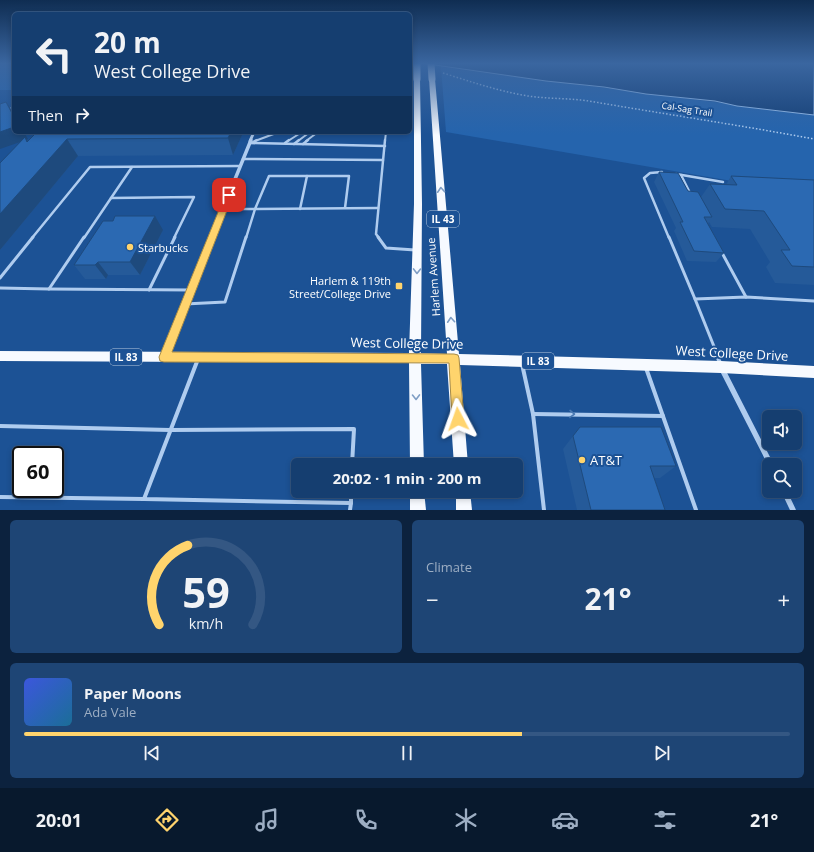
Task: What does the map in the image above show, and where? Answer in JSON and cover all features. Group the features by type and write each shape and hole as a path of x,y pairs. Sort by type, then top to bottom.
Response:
{"main road":[{"name":"Harlem Avenue","path":"417,87 417,251 415,358 417,458"},
{"name":"Harlem Avenue","path":"433,87 461,458"},
{"name":"West College Drive","path":"0,356 454,358 721,366 814,372"},
{"path":"418,498 418,510"},
{"path":"463,498 464,510"}],"street":[{"path":"164,357 253,134"},
{"path":"721,366 767,458"},
{"path":"787,498 793,510"}],"lane":[{"path":"250,143 274,134"},
{"path":"285,144 299,134"},
{"path":"294,144 307,134"},
{"path":"303,144 316,134"},
{"path":"386,134 376,234 386,248 417,251"},
{"path":"250,143 385,146"},
{"path":"243,159 383,160"},
{"path":"0,278 90,167 240,166"},
{"path":"49,289 132,167"},
{"path":"721,366 644,176 656,172 723,182"},
{"path":"681,175 692,196"},
{"path":"185,304 225,302 255,209 269,176 349,176 345,208"},
{"path":"300,209 307,176"},
{"path":"111,198 194,197 149,290"},
{"path":"223,209 378,208"},
{"path":"717,244 746,297"},
{"path":"0,288 191,290"},
{"path":"695,299 746,297 814,301"},
{"path":"144,499 198,357"},
{"path":"522,361 533,414 544,510"},
{"path":"645,364 696,510"},
{"path":"533,414 663,416"},
{"path":"0,426 170,430 354,429 352,458"},
{"path":"0,497 351,503"},
{"path":"350,510 351,498"}],"path":[{"name":"Cal-Sag Trail","path":"486,87 495,90 530,96 587,101 623,108 703,119 814,139"},
{"path":"0,108 12,108"}],"shaded area":[{"path":"0,87 12,87 12,90 0,90"},
{"path":"443,87 595,87 814,115 814,195 446,132"},
{"path":"602,87 814,87 814,115 737,106 715,101 646,94"}],"building":[{"path":"6,102 12,113 12,128 0,132 0,104"},
{"path":"35,134 230,134 228,138 67,139 0,214 0,163 25,137 27,142"},
{"path":"659,172 678,173 688,191 698,192 712,217 704,217 724,253 694,251 680,222 683,222"},
{"path":"731,176 814,180 814,267 792,266 781,250 790,250 764,211 725,209 710,184 737,185"},
{"path":"115,216 155,216 130,262 98,262 95,265 74,265 103,221 113,221"},
{"path":"580,427 661,427 676,466 650,466 665,510 591,510 573,436"}],"place":[{"name":"Starbucks","path":"130,247"},
{"name":"Harlem & 119th Street/College Drive","path":"399,286"},
{"name":"AT&T","path":"582,460"}],"route":[{"path":"229,195 164,357 454,358 458,419"}]}
